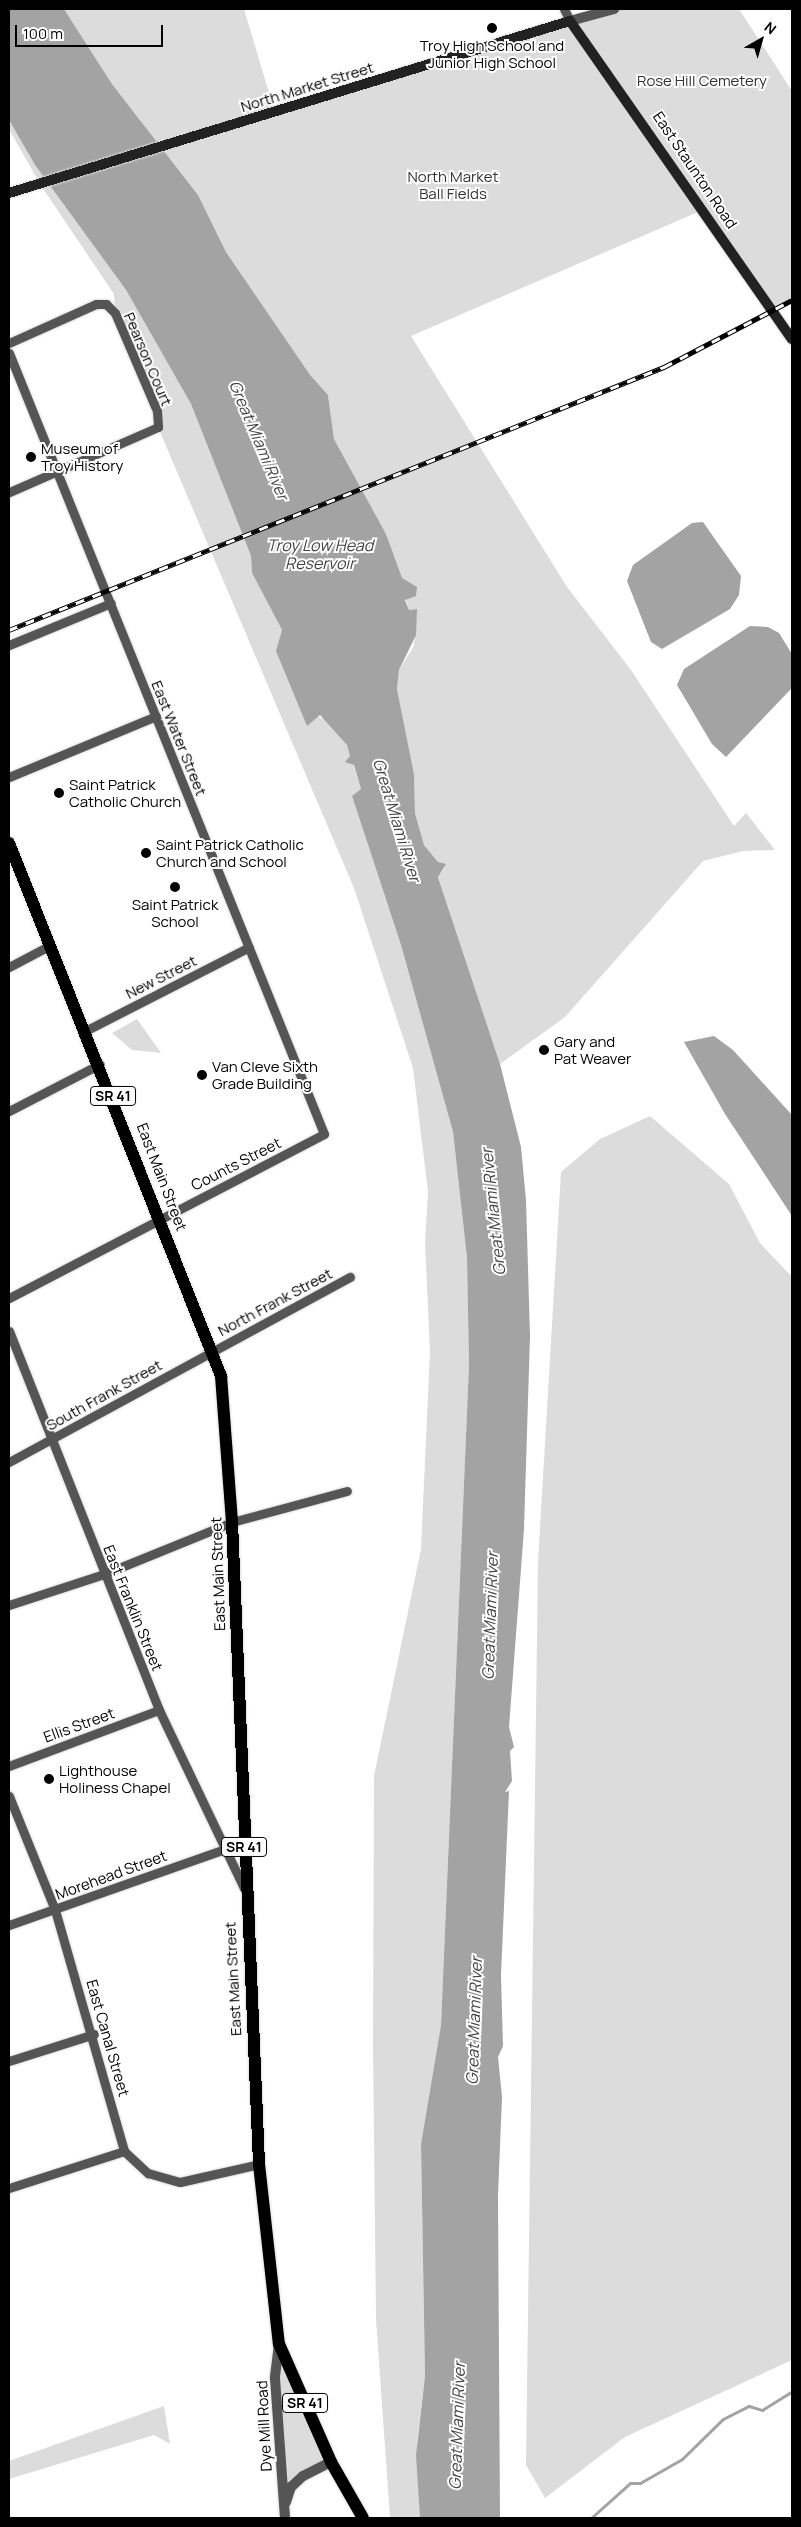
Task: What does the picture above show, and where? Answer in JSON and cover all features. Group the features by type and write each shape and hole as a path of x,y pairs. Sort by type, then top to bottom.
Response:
{"main road":[{"name":"North Market Street","path":"9,193 570,21"},
{"name":"East Staunton Road","path":"570,21 792,339"},
{"name":"East Main Street","path":"9,844 161,1218 213,1351 225,1396 232,1522 245,1890 259,2164 279,2344"},
{"name":"SR 41","path":"279,2344 331,2462 363,2518"}],"street":[{"path":"564,9 570,21"},
{"name":"North Market Street","path":"570,21 614,9"},
{"name":"Pearson Court","path":"9,343 96,304 106,304 115,313 157,411 158,427 56,472"},
{"name":"East Water Street","path":"9,353 324,1134"},
{"path":"9,492 56,472"},
{"path":"9,645 111,604"},
{"path":"9,777 156,716"},
{"path":"9,967 49,946"},
{"name":"New Street","path":"85,1031 248,947"},
{"path":"9,1111 100,1064"},
{"name":"Counts Street","path":"9,1298 324,1134"},
{"name":"North Frank Street","path":"213,1351 350,1278"},
{"name":"East Franklin Street","path":"9,1331 159,1710 222,1850 245,1890"},
{"name":"South Frank Street","path":"9,1462 213,1351"},
{"path":"9,1605 104,1574 232,1522 347,1491"},
{"name":"Ellis Street","path":"9,1766 159,1710"},
{"name":"East Canal Street","path":"9,1796 55,1910 94,2034 124,2151"},
{"name":"Morehead Street","path":"9,1925 222,1850"},
{"path":"9,2061 94,2034"},
{"path":"9,2188 124,2151 148,2173 172,2181 259,2164"},
{"name":"Dye Mill Road","path":"279,2344 275,2378 285,2518"},
{"name":"Dye Mill Road","path":"285,2506 291,2487 303,2476 331,2462"}],"green space":[{"path":"64,9 244,9 275,113 614,9 739,9 792,91 792,299 775,311 705,209 411,336 567,587 631,670 734,826 746,813 775,850 743,851 703,861 565,1017 500,1064 438,876 444,869 424,845 415,813 414,774 397,689 399,670 414,646 416,609 409,610 386,534 334,439 328,395 310,376 226,252 198,195 112,84"},
{"path":"9,120 35,165 126,290 191,404 251,556 252,573 282,630 315,715 332,723 347,745 361,789 352,796 401,945 453,1132 467,1258 469,1365 441,2025 421,2144 425,2376 417,2442 420,2518 390,2518 376,2319 373,2045 374,1776 421,1549 430,1351 425,1243 428,1192 413,1068 354,888 158,427 157,411 115,313 114,294 40,184 9,129"},
{"path":"137,1019 161,1053 132,1050 112,1033"},
{"path":"650,1116 729,1184 760,1243 792,1277 792,2360 625,2437 545,2498 526,2465 538,1562 561,1172 600,1139"},
{"path":"279,2344 331,2462 291,2487 282,2482"},
{"path":"164,2406 170,2444 154,2435 9,2479 9,2461"}],"water":[{"path":"9,9 64,9 112,84 198,195 226,252 310,375 328,395 334,439 386,534 402,578 417,587 416,596 405,600 409,610 417,609 416,635 399,670 397,689 414,774 415,813 424,845 438,862 446,864 438,877 500,1064 521,1147 526,1200 530,1336 524,1529 509,1727 514,1747 510,1751 512,1781 505,1792 509,1791 501,1975 503,2046 498,2057 502,2097 498,2195 500,2518 420,2518 416,2455 425,2376 421,2144 441,2025 469,1365 467,1258 453,1132 401,945 352,796 361,789 354,765 345,762 350,756 347,745 320,715 307,726 276,651 282,630 252,573 251,556 191,404 126,290 35,165 9,120"},
{"path":"703,522 741,576 739,595 730,609 662,649 651,642 627,581 633,565 692,523"},
{"path":"750,626 768,627 779,633 792,654 792,688 726,757 712,744 677,685 684,669"},
{"path":"714,1036 733,1050 792,1115 792,1216 725,1114 684,1042"}],"waterway":[{"path":"591,2518 630,2483 640,2483 682,2459 723,2419 749,2406 762,2410 792,2391"}],"railway":[{"path":"9,630 664,367 792,300"}],"place":[{"name":"Troy High School and Junior High School","path":"492,28"},
{"name":"Museum of Troy History","path":"31,457"},
{"name":"Saint Patrick Catholic Church","path":"59,793"},
{"name":"Saint Patrick Catholic Church and School","path":"146,853"},
{"name":"Saint Patrick School","path":"175,887"},
{"name":"Gary and Pat Weaver","path":"544,1050"},
{"name":"Van Cleve Sixth Grade Building","path":"202,1075"},
{"name":"Lighthouse Holiness Chapel","path":"49,1779"}],"park label":[{"name":"Rose Hill Cemetery","path":"702,81"},
{"name":"North Market Ball Fields","path":"453,184"}],"water label":[{"name":"Great Miami River","path":"259,440"},
{"name":"Troy Low Head Reservoir","path":"320,554"},
{"name":"Great Miami River","path":"397,820"},
{"name":"Great Miami River","path":"493,1212"},
{"name":"Great Miami River","path":"490,1616"},
{"name":"Great Miami River","path":"474,2021"},
{"name":"Great Miami River","path":"457,2426"}]}
